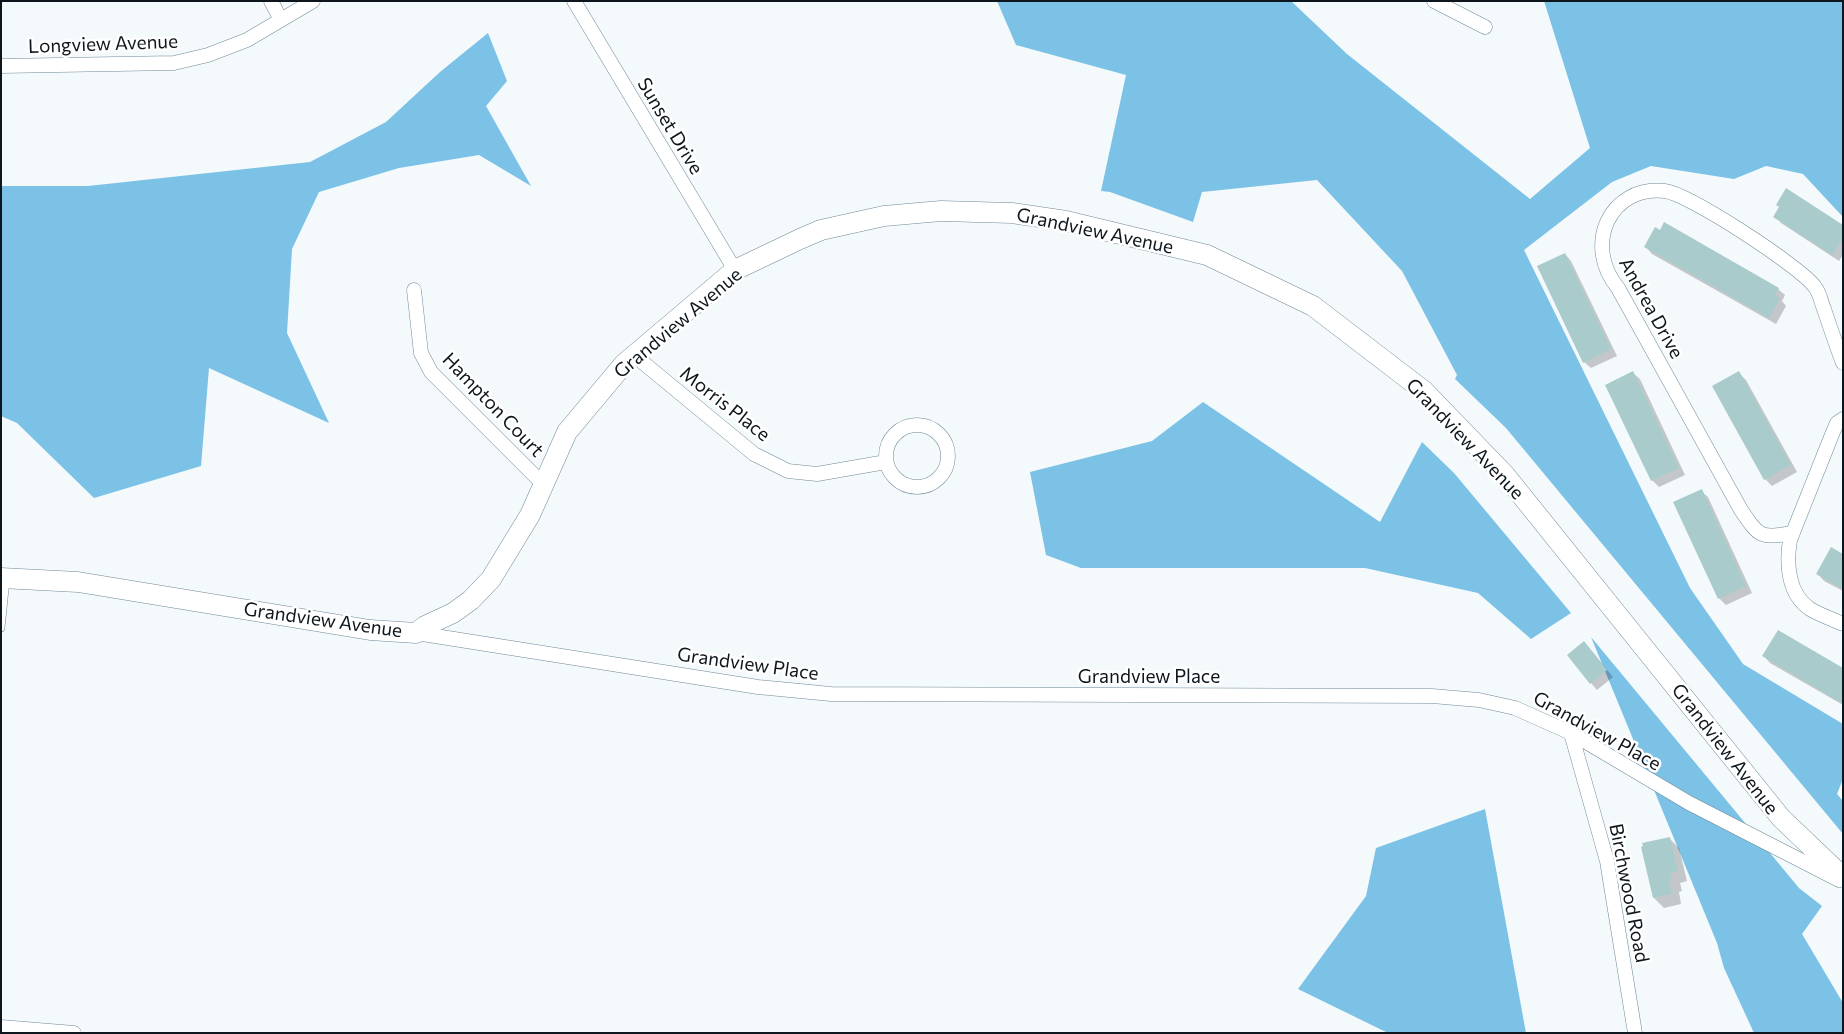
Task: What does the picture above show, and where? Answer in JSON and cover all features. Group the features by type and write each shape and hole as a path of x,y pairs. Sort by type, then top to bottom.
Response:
{"main road":[{"name":"Grandview Avenue","path":"4,578 78,582 370,630 416,633 425,626 452,614 471,600 492,579 530,515 567,432 624,364 735,270 821,230 884,216 941,211 1012,213 1066,221 1207,255 1313,306 1424,391 1505,475 1780,818 1843,877"}],"street":[{"path":"270,1 281,20"},
{"name":"Longview Avenue","path":"1,66 174,63 208,55 247,40 313,1"},
{"name":"Sunset Drive","path":"574,1 735,270"},
{"path":"1434,1 1485,27"},
{"name":"Andrea Drive","path":"1792,533 1767,537 1759,534 1741,510 1618,288 1610,279 1603,262 1601,245 1607,222 1622,203 1643,193 1667,191 1688,199 1782,258 1805,276 1817,289 1843,362"},
{"name":"Hampton Court","path":"414,290 421,353 431,372 543,484"},
{"name":"Morris Place","path":"635,356 754,454 788,471 817,474 886,462"},
{"path":"1843,419 1837,424 1833,432 1792,533 1787,557 1790,575 1799,599 1810,609 1843,624"},
{"path":"912,424 922,424 940,433 946,442 949,454 948,464 944,473 937,481 929,486 916,488 897,480 890,473 886,462 886,451 889,441 895,433 912,424"},
{"name":"Grandview Place","path":"416,633 758,687 831,694 1432,696 1479,700 1515,708 1571,733 1689,804 1843,882"},
{"name":"Birchwood Road","path":"1571,733 1607,862 1635,1033"},
{"path":"1,1027 74,1033"}],"lane":[{"path":"1,628 4,578"}],"shaded area":[{"path":"997,1 1291,1 1347,54 1530,199 1590,148 1544,1 1843,1 1843,217 1803,174 1766,166 1734,179 1651,166 1612,182 1524,250 1690,588 1743,664 1843,724 1843,779 1837,794 1843,801 1843,834 1506,428 1455,379 1457,375 1402,271 1317,180 1202,192 1193,222 1110,192 1101,191 1126,75 1016,45"},
{"path":"488,33 507,81 486,106 531,186 479,155 399,168 319,192 292,249 287,333 329,423 209,368 201,466 94,498 17,423 1,416 1,186 88,186 310,162 386,122 440,72"},
{"path":"1203,402 1380,522 1422,442 1454,473 1571,613 1531,639 1478,593 1365,568 1081,568 1046,555 1030,472 1152,441"},
{"path":"1591,637 1799,888 1822,906 1802,934 1843,1003 1843,1033 1754,1033 1724,968 1717,943"},
{"path":"1485,809 1526,1033 1388,1033 1298,989 1366,896 1376,848"}],"building":[{"path":"1786,188 1843,225 1843,239 1832,255 1773,217 1779,207 1776,205"},
{"path":"1664,222 1779,288 1775,295 1780,298 1769,318 1644,247 1655,227 1660,230"},
{"path":"1565,253 1611,349 1583,363 1537,266"},
{"path":"1633,371 1679,468 1651,481 1605,385"},
{"path":"1739,371 1791,465 1764,480 1712,386"},
{"path":"1702,489 1746,586 1718,599 1673,502"},
{"path":"1831,547 1843,554 1843,589 1816,574"},
{"path":"1778,630 1843,668 1843,704 1762,656"},
{"path":"1584,641 1607,670 1590,684 1567,655"},
{"path":"1670,837 1678,871 1670,873 1672,881 1669,882 1672,894 1653,898 1641,847 1643,846 1642,843"}]}
